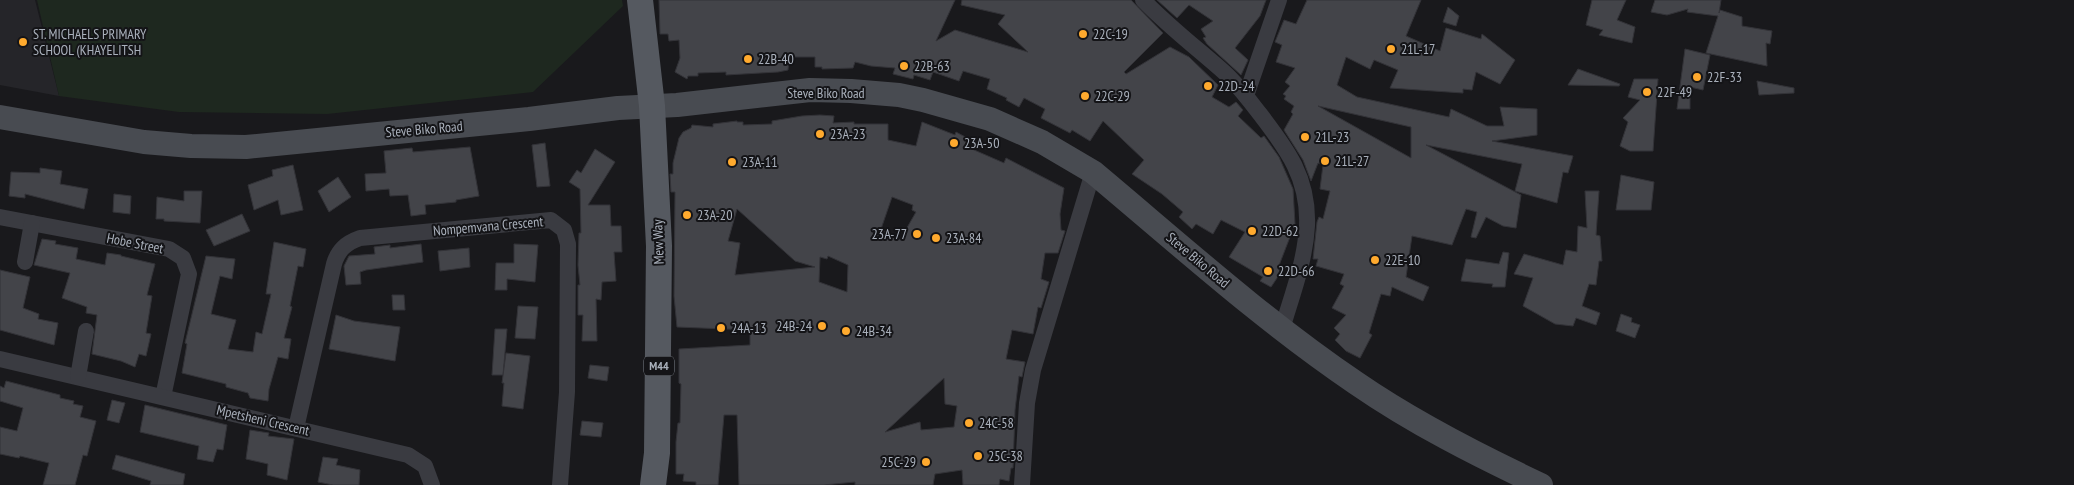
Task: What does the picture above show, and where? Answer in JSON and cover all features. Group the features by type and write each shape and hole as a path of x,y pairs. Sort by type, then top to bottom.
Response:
{"main road":[{"name":"Mew Way","path":"640,0 652,106 659,246 657,444 653,485"}],"street":[{"path":"1144,0 1171,28 1227,74 1287,149 1294,162 1300,180 1306,211 1306,240 1302,263 1282,329"},
{"path":"1246,96 1279,0"},
{"name":"Steve Biko Road","path":"0,117 144,142 191,146 246,147 810,90 899,96 942,106 1009,126 1094,172 1282,329 1356,383 1441,435 1541,485"},
{"path":"1022,485 1027,403 1033,370 1094,172"},
{"name":"Hobe Street","path":"0,217 169,249 183,258 189,274 163,397"},
{"name":"Nompemvana Crescent","path":"296,428 334,264 338,253 344,246 360,238 551,220 564,230 567,236 568,252 567,392 560,485"},
{"path":"25,262 32,223"},
{"path":"78,377 86,331"},
{"name":"Mpetsheni Crescent","path":"0,359 408,455 425,466 432,485"}],"shaded area":[{"name":"ST. MICHAELS PRIMARY SCHOOL (KHAYELITSH","path":"0,0 35,0 59,96 0,85"}],"green space":[{"path":"37,0 622,0 623,6 533,92 327,114 179,112 59,96"}],"building":[{"path":"659,0 955,0 936,41 955,30 1028,52 998,24 1005,15 961,5 962,0 1131,0 1163,33 1124,72 1126,74 1170,47 1189,57 1218,85 1212,97 1229,107 1236,102 1243,110 1238,116 1261,138 1264,136 1279,157 1293,189 1295,224 1278,268 1281,272 1271,287 1260,281 1263,277 1229,257 1245,232 1221,220 1213,234 1196,224 1192,229 1179,217 1183,212 1162,194 1132,174 1144,160 1103,121 1090,141 1072,130 1070,133 1041,118 1045,109 1024,98 1019,107 1006,100 1007,98 987,89 990,79 963,71 959,81 933,72 930,80 914,75 913,79 893,74 895,68 871,66 855,62 853,68 822,69 822,67 815,67 815,57 789,57 788,70 726,75 726,72 698,73 698,76 688,76 687,79 675,72 680,58 679,40 669,41 668,34 660,34"},
{"path":"1157,0 1266,0 1260,16 1235,48 1248,60 1241,75 1207,44 1203,38 1206,37 1201,29 1213,21 1189,5 1177,18"},
{"path":"1307,0 1421,0 1406,36 1440,51 1446,28 1481,39 1482,34 1515,60 1500,84 1476,72 1472,90 1463,89 1463,93 1390,88 1398,70 1374,60 1370,69 1346,57 1337,85 1357,97 1449,117 1451,109 1487,126 1504,126 1500,107 1537,109 1537,135 1492,141 1573,156 1568,173 1563,172 1557,203 1515,191 1522,164 1426,145 1521,195 1516,228 1503,226 1486,217 1476,238 1471,237 1477,212 1466,209 1452,245 1412,236 1406,277 1429,287 1423,301 1392,287 1390,296 1381,294 1369,333 1372,335 1360,358 1346,351 1335,340 1340,334 1334,328 1346,315 1332,308 1344,286 1340,284 1344,274 1316,266 1318,259 1313,259 1317,222 1319,217 1323,219 1330,191 1320,189 1323,165 1318,163 1311,181 1303,160 1284,130 1293,114 1291,112 1294,106 1284,99 1286,96 1283,94 1290,86 1285,82 1295,68 1276,62 1282,45 1275,42 1284,20 1296,24","holes":["1318,106 1411,127 1411,158"]},
{"path":"1592,0 1626,0 1617,20 1635,27 1632,43 1599,35 1603,30 1586,25"},
{"path":"1655,0 1721,0 1719,13 1720,10 1742,17 1742,26 1772,31 1770,44 1766,43 1767,66 1706,53 1718,16 1687,12 1688,9 1667,15 1651,12"},
{"path":"1448,7 1459,16 1456,26 1443,22"},
{"path":"1685,49 1710,55 1703,90 1690,87 1690,109 1677,109"},
{"path":"1578,69 1620,84 1619,86 1568,85"},
{"path":"1634,79 1658,79 1653,151 1630,151 1620,146 1628,122 1623,118 1640,100 1628,97"},
{"path":"1757,81 1794,88 1794,93 1759,95"},
{"path":"802,116 834,116 833,123 888,124 888,140 916,146 922,122 955,135 956,132 969,139 965,146 1004,163 1006,158 1064,188 1060,214 1061,230 1065,231 1058,253 1045,253 1041,279 1049,282 1041,308 1038,307 1033,334 1012,330 1006,359 1025,362 1022,377 1019,376 1015,410 1013,468 1011,468 1009,481 1000,479 999,485 963,485 962,470 935,474 933,485 855,485 855,482 824,485 739,485 737,415 724,415 718,485 696,485 696,482 683,481 684,474 676,474 676,442 678,423 680,423 681,384 679,383 679,349 750,345 750,330 677,327 674,296 675,192 671,192 670,174 673,174 673,163 679,138 692,125 713,127 713,124 737,121 743,122 743,125 772,124 772,121","holes":["892,197 913,205 912,210 916,212 900,240 881,229","737,209 795,261 815,267 735,275 740,243 728,241","828,256 848,265 847,292 819,282 820,257 827,259","944,378 945,404 957,406 954,427 921,430 920,422 885,432"]},
{"path":"545,143 550,186 537,187 532,145"},
{"path":"470,147 479,196 456,200 456,202 425,205 426,214 411,216 408,195 390,196 389,189 366,191 365,174 386,173 384,151 412,148 413,152"},
{"path":"595,149 615,162 588,205 610,205 611,226 621,226 622,252 614,252 616,281 602,282 601,300 596,299 597,341 582,341 583,315 578,315 578,285 580,285 578,265 579,233 581,233 580,189 569,182 577,170 581,173"},
{"path":"293,165 303,210 281,215 278,200 254,210 248,185 273,176 272,170"},
{"path":"40,168 62,171 60,184 88,189 84,209 25,194 25,198 9,196 11,172 40,173"},
{"path":"1621,175 1654,182 1651,210 1616,210"},
{"path":"338,177 351,197 329,212 318,191"},
{"path":"184,191 202,191 200,223 156,219 157,197 184,201"},
{"path":"1585,191 1599,191 1596,235 1600,236 1602,261 1599,261 1596,285 1589,284 1582,306 1600,313 1596,325 1576,318 1573,326 1555,324 1523,306 1533,278 1514,274 1524,254 1563,265 1566,250 1577,252 1578,226 1587,228"},
{"path":"114,194 131,196 130,214 113,212"},
{"path":"242,214 250,231 214,246 206,230"},
{"path":"42,239 56,241 55,244 78,248 76,259 105,265 107,253 155,264 147,295 152,296 146,333 151,334 146,356 139,354 135,367 121,361 92,354 97,315 86,313 87,307 62,298 70,273 34,265"},
{"path":"274,242 306,249 303,267 298,266 290,306 292,307 284,338 291,339 288,359 278,357 269,389 268,401 250,398 248,393 226,387 226,384 182,373 187,344 185,343 206,256 235,259 232,279 220,276 211,314 236,320 228,349 253,352 256,332 262,334 271,294 266,294"},
{"path":"421,244 423,262 366,270 360,272 361,284 346,285 344,266 349,256 375,254 374,247 390,245 390,248"},
{"path":"514,244 538,245 535,282 507,279 507,290 495,290 496,263 514,263"},
{"path":"469,248 470,267 440,271 438,251"},
{"path":"1503,252 1509,253 1505,287 1492,287 1493,284 1461,281 1466,259 1499,264"},
{"path":"0,270 30,277 23,308 39,314 38,319 58,323 54,345 0,330"},
{"path":"392,295 404,295 405,310 393,310"},
{"path":"518,306 538,307 535,339 515,338"},
{"path":"1621,314 1632,318 1631,322 1640,325 1635,338 1616,331"},
{"path":"336,315 354,321 400,327 395,361 329,349"},
{"path":"495,329 507,329 503,375 492,375"},
{"path":"506,353 530,356 523,409 502,406 504,383 502,383"},
{"path":"590,365 609,367 607,381 588,378"},
{"path":"6,381 60,395 60,398 74,401 73,404 83,406 80,417 96,421 87,456 83,455 75,485 43,485 49,463 20,456 19,458 0,454 0,427 17,431 23,408 0,401 0,386 4,388"},
{"path":"112,400 125,403 119,423 107,420"},
{"path":"145,405 227,425 223,450 217,449 213,462 197,459 199,446 140,432"},
{"path":"582,421 603,423 601,437 580,435"},
{"path":"250,430 269,433 268,436 294,439 287,480 267,475 268,464 246,459"},
{"path":"116,455 185,474 183,485 150,485 151,481 112,469"},
{"path":"323,457 338,459 336,465 360,470 359,485 333,485 318,482"}],"place":[{"name":"22C-19","path":"1083,34"},
{"name":"ST. MICHAELS PRIMARY SCHOOL (KHAYELITSH","path":"23,42"},
{"name":"21L-17","path":"1391,49"},
{"name":"22B-40","path":"748,59"},
{"name":"22B-63","path":"904,66"},
{"name":"22F-33","path":"1697,77"},
{"name":"22D-24","path":"1208,86"},
{"name":"22F-49","path":"1647,92"},
{"name":"22C-29","path":"1085,96"},
{"name":"23A-23","path":"820,134"},
{"name":"21L-23","path":"1305,137"},
{"name":"23A-50","path":"954,143"},
{"name":"21L-27","path":"1325,161"},
{"name":"23A-11","path":"732,162"},
{"name":"23A-20","path":"687,215"},
{"name":"22D-62","path":"1252,231"},
{"name":"23A-77","path":"917,234"},
{"name":"23A-84","path":"936,238"},
{"name":"22E-10","path":"1375,260"},
{"name":"22D-66","path":"1268,271"},
{"name":"24B-24","path":"822,326"},
{"name":"24A-13","path":"721,328"},
{"name":"24B-34","path":"846,331"},
{"name":"24C-58","path":"969,423"},
{"name":"25C-38","path":"978,456"},
{"name":"25C-29","path":"926,462"}]}
